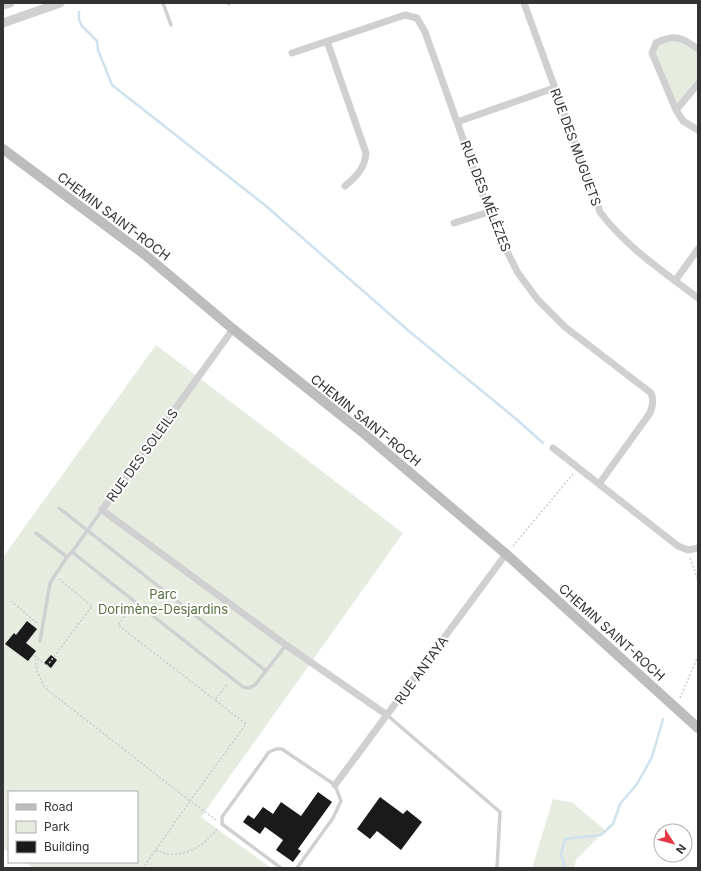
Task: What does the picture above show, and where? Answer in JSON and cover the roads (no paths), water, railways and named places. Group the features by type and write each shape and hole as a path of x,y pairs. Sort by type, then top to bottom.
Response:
{"main road":[{"name":"CHEMIN SAINT-ROCH","path":"3,149 144,254 233,329 361,431 506,554 698,728"}],"street":[{"path":"3,5 10,3"},
{"path":"3,23 60,3"},
{"name":"RUE DES MUGUETS","path":"524,3 600,212 612,228 675,281 698,298"},
{"name":"RUE DES MÉLÈZES","path":"292,53 405,15 417,18 422,25 489,212 511,261 547,310 581,340 651,393 653,397 650,413 599,484"},
{"path":"698,49 680,37 661,40 653,47 652,53 676,110 683,120 698,130"},
{"path":"327,41 366,153 366,161 362,168 345,186"},
{"path":"676,110 698,84"},
{"path":"457,122 554,88"},
{"path":"454,223 489,212"},
{"path":"675,281 698,249"},
{"name":"RUE DES SOLEILS","path":"233,329 102,510 286,645 387,715"},
{"path":"553,448 678,546 688,550 698,548"},
{"name":"RUE ANTAYA","path":"335,785 506,554"}],"lane":[{"path":"163,3 171,25"},
{"path":"59,508 266,671"},
{"path":"40,641 50,583 54,575 88,531 102,510"},
{"path":"36,533 67,557"},
{"path":"72,552 243,687 249,688 255,685 286,645"},
{"path":"387,715 500,812 497,868"},
{"path":"281,868 222,824 222,817 269,752 276,749 282,749 335,785 341,801 338,809 297,868"}],"waterway":[{"path":"79,12 79,20 82,26 97,41 98,50 112,85 266,206 410,332 515,418 543,443"},
{"path":"565,868 561,854 565,839 601,835 613,824 620,804 637,784 652,757 663,719"}],"park label":[{"name":"Parc Dorimène-Desjardins","path":"163,602"}]}
